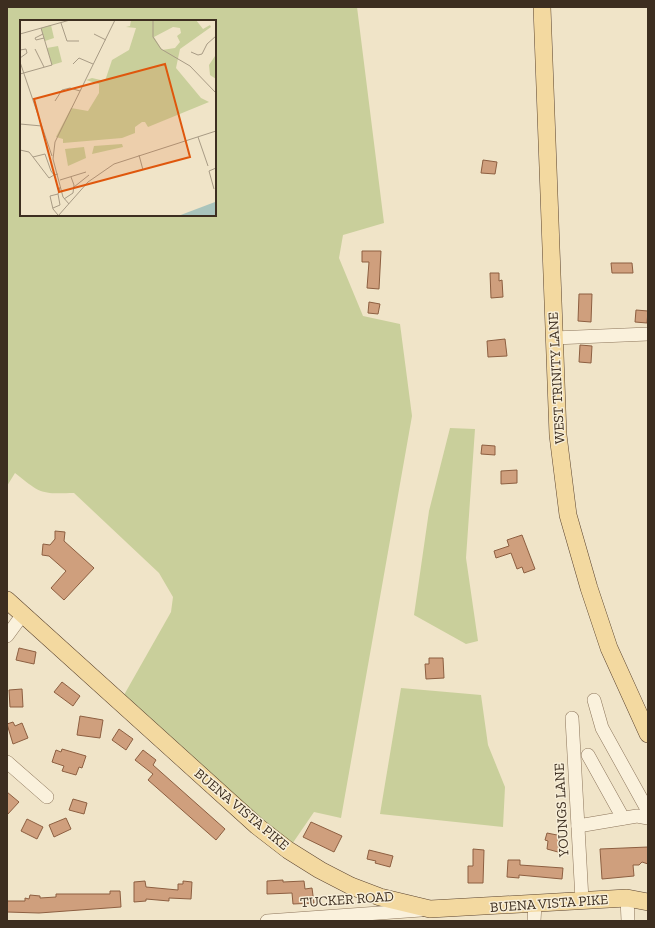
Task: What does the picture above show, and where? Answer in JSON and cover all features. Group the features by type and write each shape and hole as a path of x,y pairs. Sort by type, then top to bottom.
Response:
{"main road":[{"name":"WEST TRINITY LANE","path":"542,7 558,434 568,515 589,588 609,648 648,734"},
{"name":"BUENA VISTA PIKE","path":"7,600 257,826 288,850 320,870 351,886 380,897 430,909 628,898 648,902"}],"street":[{"path":"554,338 648,334"},
{"path":"7,636 23,614"},
{"path":"594,700 602,728 648,810"},
{"name":"YOUNGS LANE","path":"572,718 582,900"},
{"path":"588,755 622,818"},
{"path":"7,762 47,797"},
{"path":"578,826 638,816 648,818"},
{"path":"628,898 628,921"},
{"path":"534,921 535,904"},
{"name":"TUCKER ROAD","path":"267,921 430,909"}],"green space":[{"path":"7,7 357,7 384,223 343,235 339,258 363,316 400,324 412,416 341,818 314,812 288,850 120,702 171,612 173,597 159,573 74,493 48,493 36,489 15,473 7,486"},
{"path":"450,428 475,429 466,558 478,641 466,644 414,615 429,511"},
{"path":"401,688 481,695 488,745 505,787 503,827 380,814"}],"building":[{"path":"483,160 497,162 495,174 481,173"},
{"path":"362,251 381,251 379,289 367,288 369,262 362,262"},
{"path":"611,263 632,263 633,273 612,273"},
{"path":"490,273 499,273 499,281 502,280 503,297 491,298"},
{"path":"579,294 592,294 591,322 578,321"},
{"path":"369,302 380,304 378,314 368,313"},
{"path":"636,310 648,311 647,323 635,322"},
{"path":"505,339 507,356 488,357 487,341"},
{"path":"580,345 592,346 591,363 579,362"},
{"path":"482,445 495,446 495,455 481,454"},
{"path":"517,470 517,483 501,484 501,471"},
{"path":"55,531 65,532 64,541 94,568 64,600 51,588 66,571 49,556 42,555 43,544 50,545 55,539"},
{"path":"522,535 535,569 524,573 522,567 517,569 511,553 496,558 494,551 509,546 507,540"},
{"path":"19,648 36,652 34,664 16,660"},
{"path":"429,658 443,658 444,678 426,679 425,664 429,664"},
{"path":"62,682 80,696 73,706 54,692"},
{"path":"22,689 23,707 10,707 9,690"},
{"path":"80,716 103,720 100,738 77,735"},
{"path":"13,722 15,726 22,723 28,738 13,744 7,724"},
{"path":"119,729 133,739 126,750 112,740"},
{"path":"62,749 86,756 82,768 79,767 76,775 62,771 64,766 52,762 56,750 61,752"},
{"path":"143,750 156,760 153,765 225,829 216,840 148,780 153,774 135,760"},
{"path":"7,792 19,802 7,815"},
{"path":"73,799 87,803 84,814 69,810"},
{"path":"66,818 71,829 54,837 49,825"},
{"path":"27,819 43,827 37,839 21,831"},
{"path":"311,822 342,836 334,852 303,837"},
{"path":"547,833 562,836 558,852 547,849 548,841 545,840"},
{"path":"648,847 648,864 642,862 639,865 633,865 634,876 602,879 600,849"},
{"path":"473,849 484,850 483,883 468,883 468,866 473,866"},
{"path":"369,850 393,856 390,867 367,859"},
{"path":"508,860 520,860 520,865 563,868 562,879 519,875 519,878 507,877"},
{"path":"283,880 283,882 304,881 305,889 312,888 314,903 293,904 292,893 267,894 267,881"},
{"path":"145,881 146,887 178,890 178,884 183,884 183,881 192,882 191,899 169,898 169,901 146,899 146,901 134,902 134,882"},
{"path":"110,891 120,891 121,907 39,913 7,912 7,901 25,901 25,898 29,899 30,895 40,896 40,898 56,897 56,894 110,894"}]}
